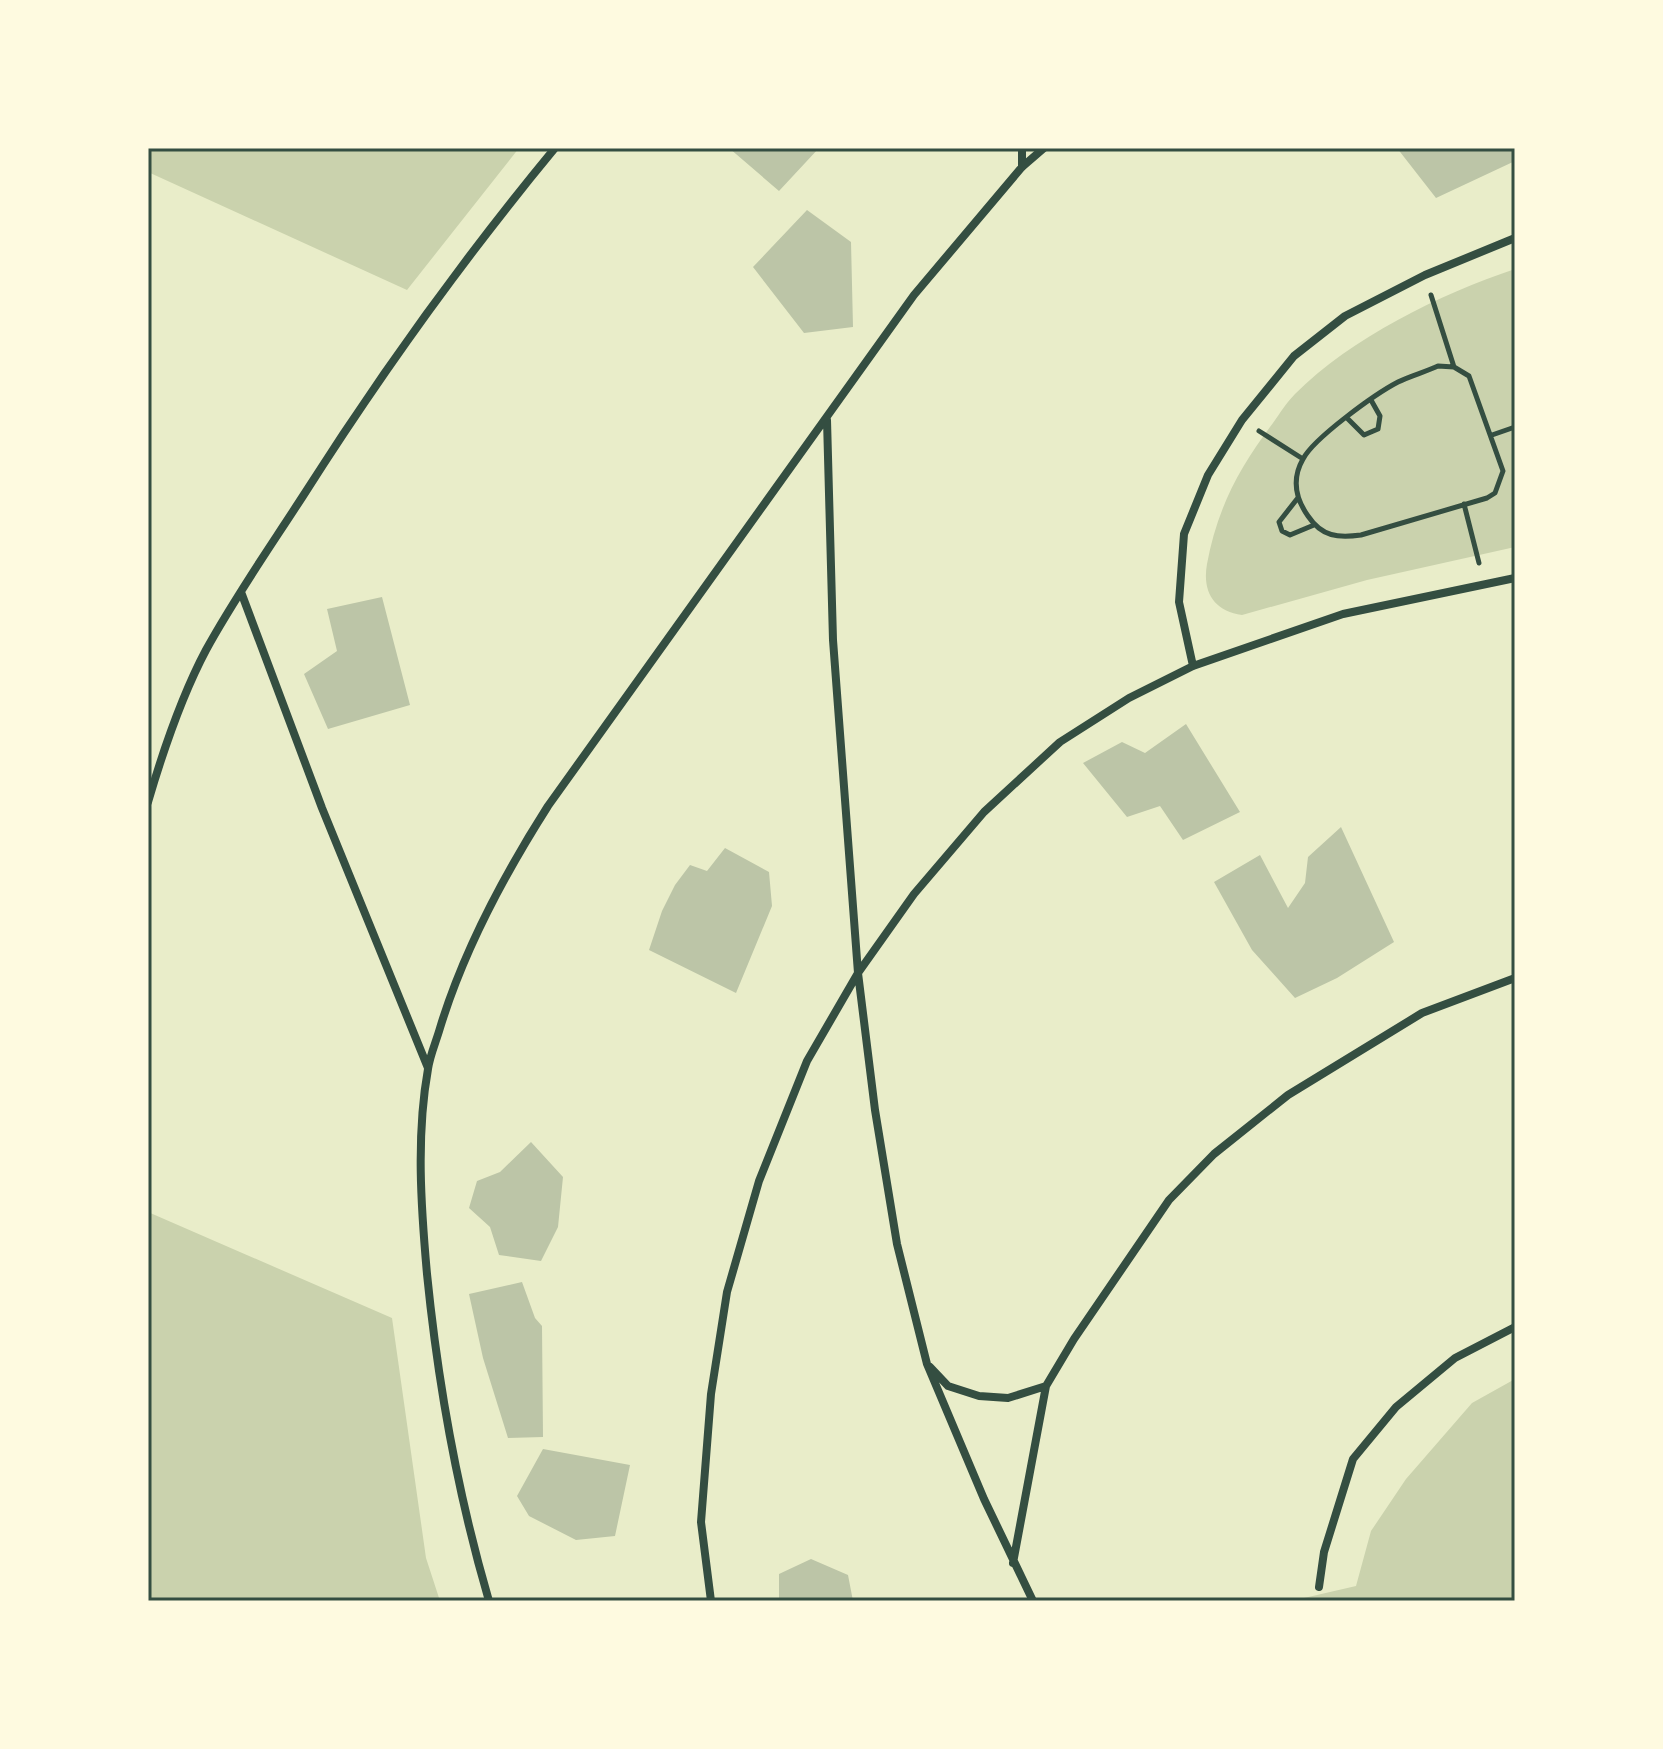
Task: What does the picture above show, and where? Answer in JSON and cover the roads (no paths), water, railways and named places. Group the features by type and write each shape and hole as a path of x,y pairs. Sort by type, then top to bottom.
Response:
{"street":[{"path":"148,802 163,750 205,652 241,592 349,423 495,220 555,148"},
{"path":"1022,148 1022,167"},
{"path":"489,1601 471,1539 435,1350 424,1235 420,1165 428,1068 450,993 508,868 548,806 914,295 1022,167 1044,148"},
{"path":"1193,666 1179,602 1184,534 1208,475 1242,420 1294,356 1345,316 1425,275 1515,238"},
{"path":"827,419 833,640 858,973 875,1110 897,1244 927,1364 1013,1563 1033,1601"},
{"path":"711,1601 701,1522 711,1394 727,1292 759,1181 807,1061 858,973 914,894 994,802 1060,742 1129,698 1193,666 1343,614 1515,578"},
{"path":"241,592 322,808 428,1068"},
{"path":"1013,1563 1046,1386 1074,1339 1169,1200 1214,1154 1288,1095 1422,1013 1515,978"},
{"path":"1319,1587 1324,1552 1353,1459 1396,1407 1455,1358 1515,1327"},
{"path":"927,1364 948,1386 979,1396 1008,1398 1046,1386"}]}
